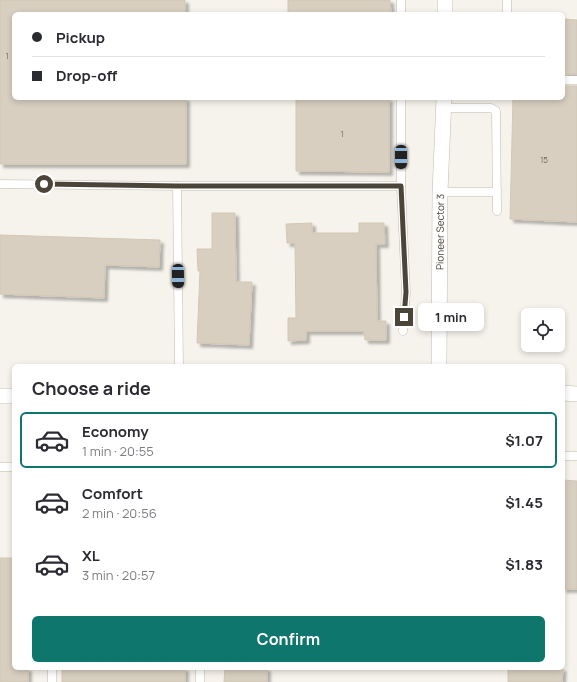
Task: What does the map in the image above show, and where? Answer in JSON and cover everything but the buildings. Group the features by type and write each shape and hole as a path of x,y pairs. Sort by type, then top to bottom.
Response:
{"street":[{"path":"444,12 445,0"},
{"name":"Pioneer Sector 3","path":"439,364 440,192 444,103"},
{"path":"565,393 577,394"},
{"path":"0,396 12,396"}],"lane":[{"path":"401,0 401,12"},
{"path":"506,0 506,12"},
{"path":"565,80 577,80"},
{"path":"401,100 401,186 406,292 403,331"},
{"path":"444,103 491,108 496,111 497,210"},
{"path":"0,184 401,186"},
{"path":"177,186 179,364"},
{"path":"440,192 497,192"},
{"path":"565,456 577,456"},
{"path":"0,468 12,468"},
{"path":"52,670 52,682"},
{"path":"200,670 200,682"}],"route":[{"path":"44,184 177,186 401,186 406,292 404,317"}]}
